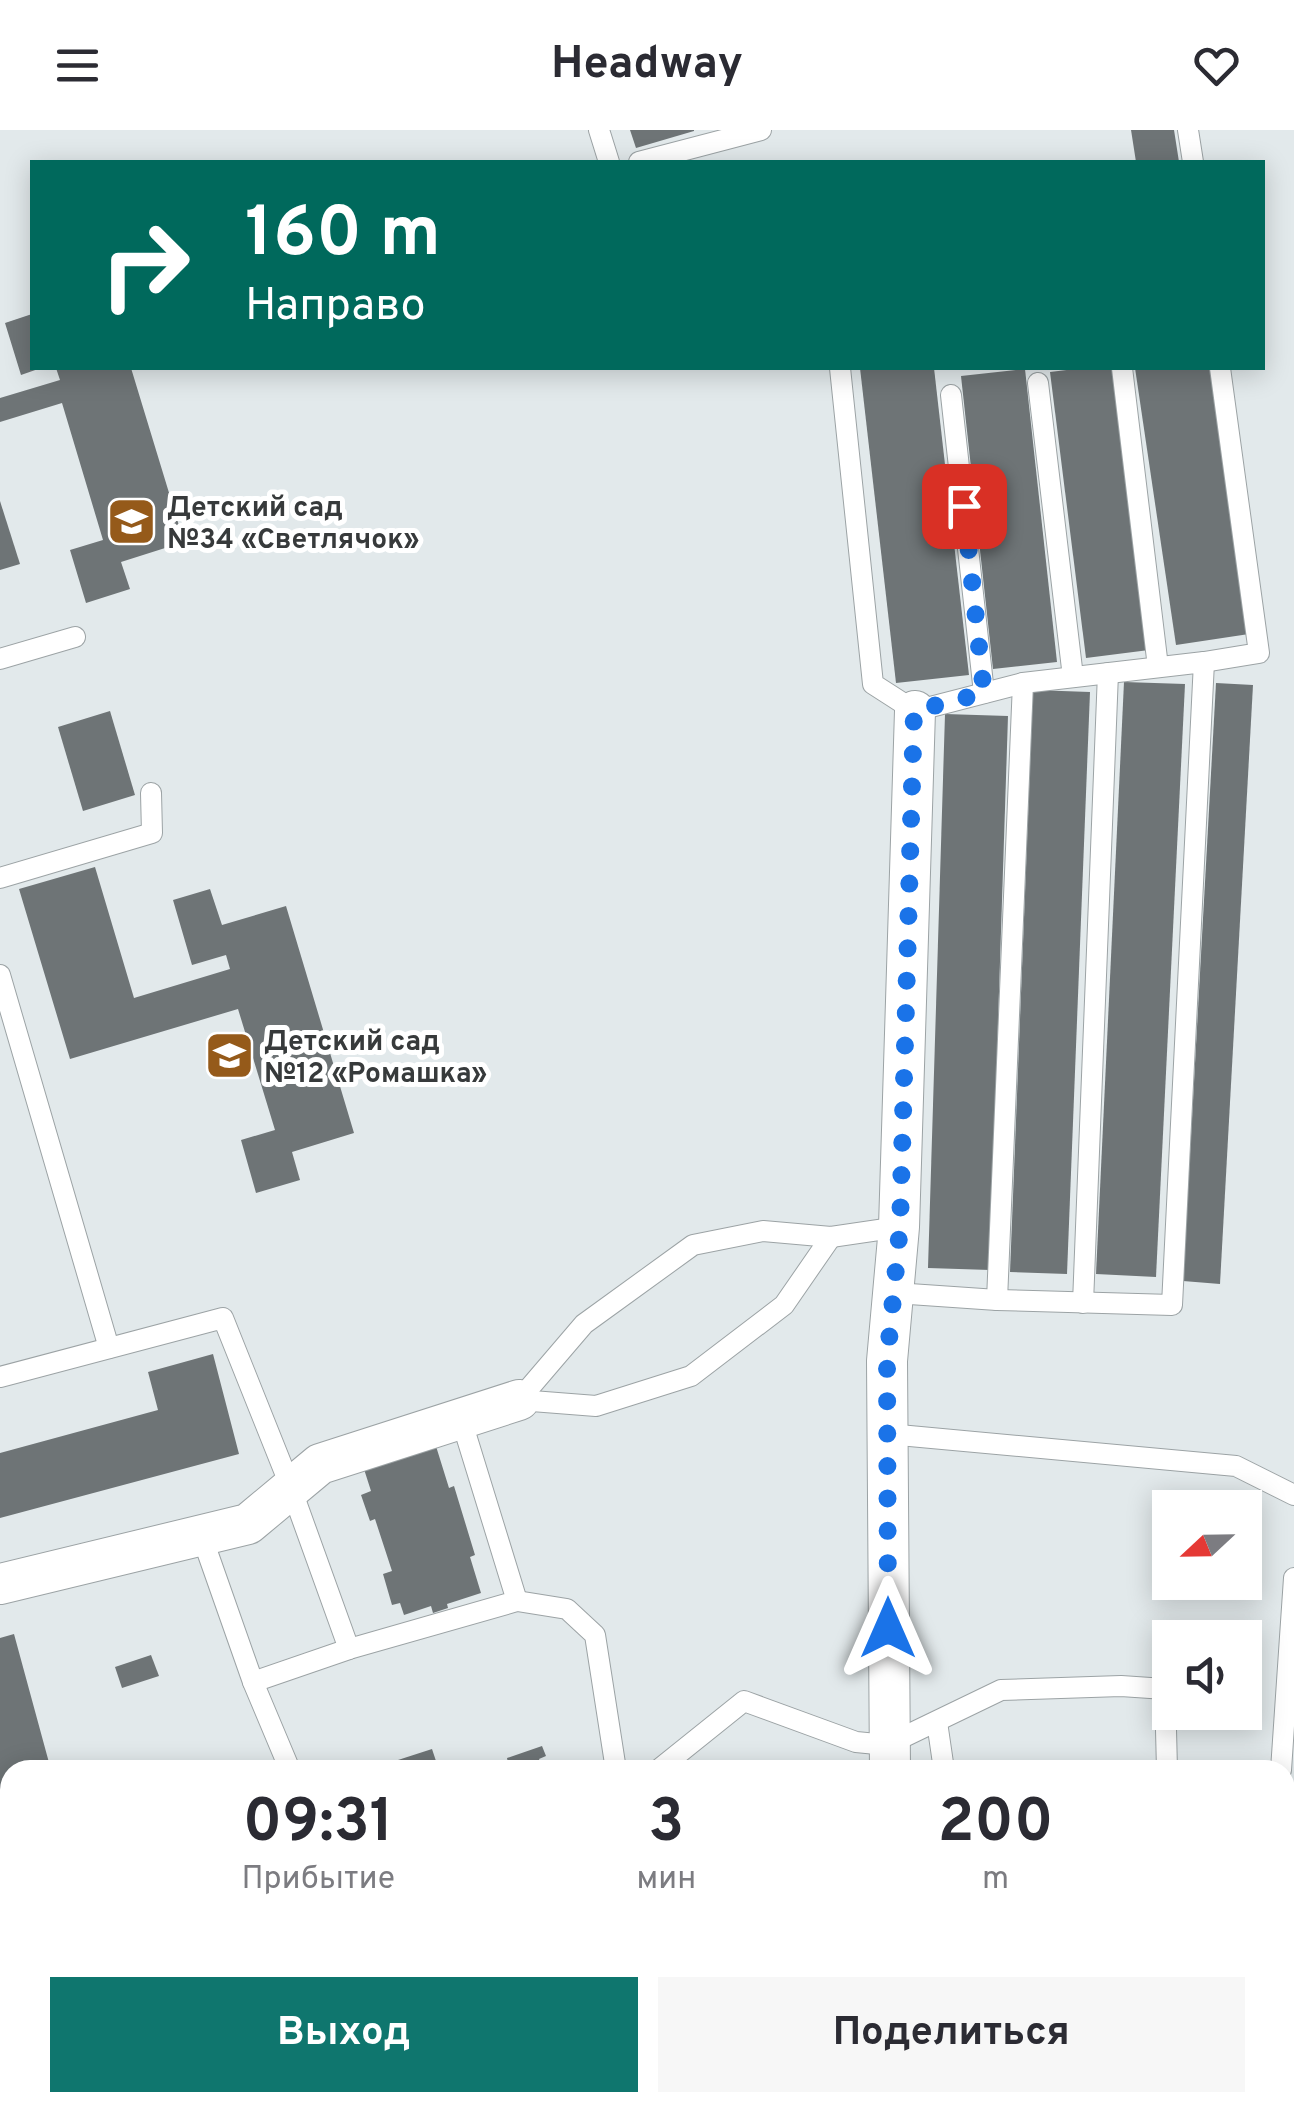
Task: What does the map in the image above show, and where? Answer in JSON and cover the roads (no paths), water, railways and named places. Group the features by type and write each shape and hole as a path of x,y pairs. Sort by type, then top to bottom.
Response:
{"street":[{"path":"889,1758 887,1361 900,1227 914,711"},
{"path":"0,1584 248,1524 320,1464 519,1400"}],"lane":[{"path":"599,130 608,160"},
{"path":"645,160 736,133 760,130"},
{"path":"1188,130 1193,160"},
{"path":"840,370 874,684 914,711 1023,683 1259,653 1220,370"},
{"path":"1122,370 1158,667"},
{"path":"1038,383 1073,677"},
{"path":"951,394 984,693"},
{"path":"0,659 75,637"},
{"path":"896,1293 1172,1305 1204,662"},
{"path":"1083,1303 1108,672"},
{"path":"997,1300 1023,683"},
{"path":"0,878 152,833 151,793"},
{"path":"0,975 109,1348"},
{"path":"519,1400 584,1324 694,1245 763,1231 831,1237 900,1227"},
{"path":"519,1400 596,1406 691,1376 784,1304 831,1237"},
{"path":"0,1377 223,1318 291,1488 349,1649"},
{"path":"461,1419 518,1601"},
{"path":"888,1434 1236,1466 1294,1494"},
{"path":"202,1537 253,1682 286,1760"},
{"path":"1282,1760 1294,1578"},
{"path":"253,1682 349,1649 518,1601 567,1609 595,1635 614,1760"},
{"path":"671,1760 744,1702 856,1742 889,1758 937,1722 1001,1690 1121,1686 1165,1689 1167,1760"},
{"path":"937,1722 943,1760"}],"place":[{"name":"Детский сад №34 «Светлячок»","path":"132,522"},
{"name":"Детский сад №12 «Ромашка»","path":"229,1056"}]}
